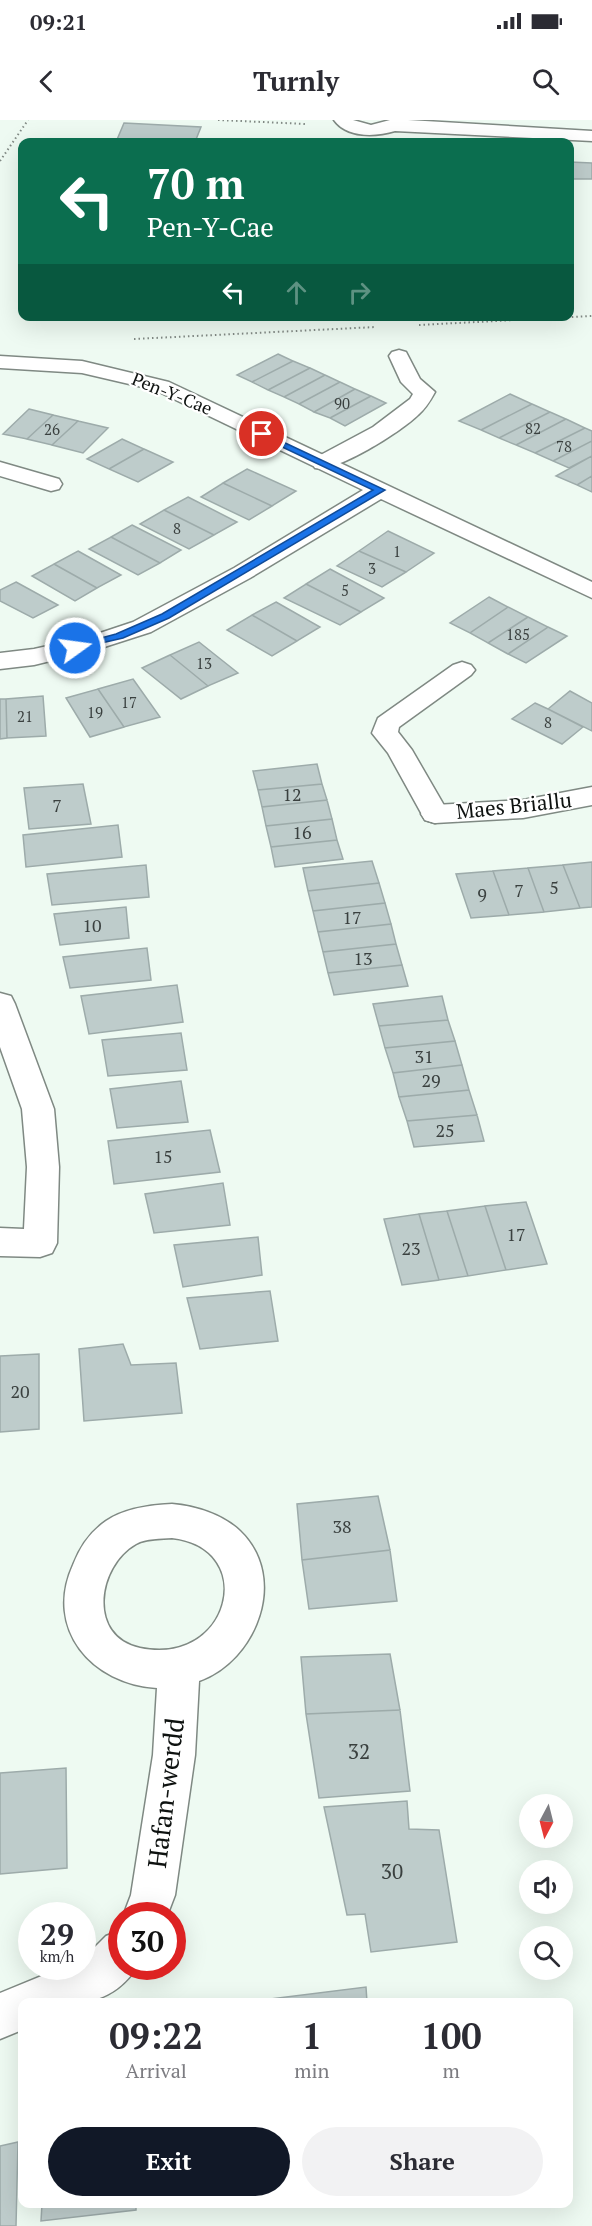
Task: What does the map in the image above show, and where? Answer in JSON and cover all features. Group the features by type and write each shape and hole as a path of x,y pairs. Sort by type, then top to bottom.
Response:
{"street":[{"path":"342,121 364,129 396,123 592,136"},
{"path":"323,463 408,414 422,401 424,392 411,382 399,356"},
{"name":"Pen-Y-Cae","path":"0,362 87,367 162,386 592,591"},
{"path":"5,475 51,484"},
{"path":"0,661 34,657 95,643 142,627 242,573 380,490"},
{"name":"Maes Briallu","path":"462,670 387,723 385,733 399,750 435,814 513,810 592,796"},
{"path":"0,1004 39,1109 43,1167 40,1243 0,1242"},
{"name":"Hafan-werdd","path":"150,1902 174,1755 179,1669"},
{"path":"44,1998 102,1975 108,1968"},
{"path":"0,2016 18,2009"}],"path":[{"path":"0,161 28,120"},
{"path":"218,120 316,125 342,121"},
{"path":"574,317 592,316"},
{"path":"413,325 493,321"},
{"path":"126,340 377,327"}],"building":[{"path":"124,123 201,127 197,138 118,138"},
{"path":"574,162 592,163 592,179 574,179"},
{"path":"278,354 293,361 252,382 237,375"},
{"path":"293,361 310,368 268,390 252,382"},
{"path":"310,368 325,375 284,397 268,390"},
{"path":"325,375 340,382 299,404 284,397"},
{"path":"340,382 355,389 314,412 299,404"},
{"path":"355,389 371,396 330,418 314,412"},
{"path":"510,394 532,404 481,430 459,421"},
{"path":"371,396 386,403 345,426 330,418"},
{"path":"532,404 550,412 499,438 481,430"},
{"path":"29,409 53,415 27,439 3,434"},
{"path":"550,412 566,419 516,445 499,438"},
{"path":"53,415 78,421 52,445 27,439"},
{"path":"566,419 585,428 535,453 516,445"},
{"path":"78,421 108,428 83,453 52,445"},
{"path":"585,428 592,431 592,441 553,461 535,453"},
{"path":"122,439 144,449 109,469 87,459"},
{"path":"592,441 592,456 569,468 553,461"},
{"path":"144,449 173,462 138,482 109,469"},
{"path":"592,456 592,476 577,485 556,476"},
{"path":"247,469 296,491 272,506 223,483"},
{"path":"592,476 592,492 577,485"},
{"path":"223,483 272,506 249,520 201,497"},
{"path":"188,497 237,522 214,535 164,510"},
{"path":"164,510 214,535 189,549 140,524"},
{"path":"132,525 181,550 160,563 111,537"},
{"path":"388,531 434,553 406,572 359,551"},
{"path":"111,537 160,563 138,575 89,549"},
{"path":"78,551 121,575 97,588 54,564"},
{"path":"359,551 406,572 382,587 337,566"},
{"path":"54,564 97,588 75,601 32,576"},
{"path":"330,569 384,598 361,612 306,584"},
{"path":"16,582 58,605 33,618 0,601 0,590"},
{"path":"306,584 361,612 340,625 284,598"},
{"path":"489,597 508,607 470,633 450,623"},
{"path":"276,602 320,627 297,641 252,615"},
{"path":"508,607 528,617 488,643 470,633"},
{"path":"252,615 297,641 272,656 227,630"},
{"path":"528,617 548,627 508,654 488,643"},
{"path":"548,627 567,636 526,663 508,654"},
{"path":"199,642 238,673 208,686 170,655"},
{"path":"170,655 208,686 181,699 142,668"},
{"path":"133,679 160,717 124,727 98,689"},
{"path":"98,689 124,727 90,737 66,698"},
{"path":"570,691 592,703 592,731 548,709"},
{"path":"43,696 46,736 7,738 6,699"},
{"path":"0,699 6,699 7,738 0,739"},
{"path":"535,703 583,727 562,744 512,719"},
{"path":"317,764 322,784 258,790 253,771"},
{"path":"83,784 91,824 29,829 24,788"},
{"path":"322,784 327,800 262,807 258,790"},
{"path":"327,800 332,819 266,826 262,807"},
{"path":"332,819 337,840 271,847 266,826"},
{"path":"118,825 122,857 26,867 23,835"},
{"path":"337,840 343,859 275,867 271,847"},
{"path":"372,861 379,883 308,891 303,868"},
{"path":"592,862 592,907 580,908 563,865"},
{"path":"146,865 149,897 52,905 47,874"},
{"path":"563,865 580,908 544,912 528,868"},
{"path":"528,868 544,912 509,915 493,871"},
{"path":"493,871 509,915 471,918 456,874"},
{"path":"379,883 385,903 313,911 308,891"},
{"path":"385,903 391,924 318,932 313,911"},
{"path":"126,907 129,938 60,945 54,914"},
{"path":"391,924 396,944 323,952 318,932"},
{"path":"396,944 402,965 328,973 323,952"},
{"path":"147,948 151,980 70,988 63,957"},
{"path":"402,965 408,986 334,995 328,973"},
{"path":"177,985 183,1022 89,1034 81,996"},
{"path":"442,996 448,1020 379,1026 373,1004"},
{"path":"448,1020 455,1041 385,1048 379,1026"},
{"path":"181,1033 187,1070 108,1076 102,1040"},
{"path":"455,1041 462,1065 393,1073 385,1048"},
{"path":"462,1065 469,1090 399,1097 393,1073"},
{"path":"181,1081 188,1122 117,1128 110,1089"},
{"path":"469,1090 477,1115 407,1121 399,1097"},
{"path":"477,1115 484,1141 414,1147 407,1121"},
{"path":"210,1130 220,1172 114,1184 108,1141"},
{"path":"223,1183 230,1225 154,1233 145,1194"},
{"path":"526,1202 547,1264 506,1270 485,1206"},
{"path":"485,1206 506,1270 468,1276 447,1211"},
{"path":"447,1211 468,1276 439,1280 419,1214"},
{"path":"419,1214 439,1280 402,1285 384,1219"},
{"path":"258,1237 262,1275 183,1287 174,1245"},
{"path":"270,1291 278,1341 200,1349 187,1298"},
{"path":"123,1344 131,1365 176,1363 182,1413 84,1421 79,1349"},
{"path":"39,1354 39,1429 0,1432 0,1356"},
{"path":"378,1496 390,1550 302,1560 297,1504"},
{"path":"390,1550 397,1601 309,1609 302,1560"},
{"path":"390,1654 400,1710 306,1714 301,1657"},
{"path":"400,1710 410,1791 319,1798 306,1714"},
{"path":"66,1768 67,1868 0,1874 0,1773"},
{"path":"407,1801 409,1829 439,1830 457,1942 371,1952 365,1914 347,1915 324,1807"},
{"path":"366,1987 367,1998 277,1998"},
{"path":"18,2142 16,2226 0,2226 0,2146"},
{"path":"42,2208 136,2208 136,2210 41,2221"}],"route":[{"path":"75,648 120,636 165,616 242,573 380,490 262,434"}]}
